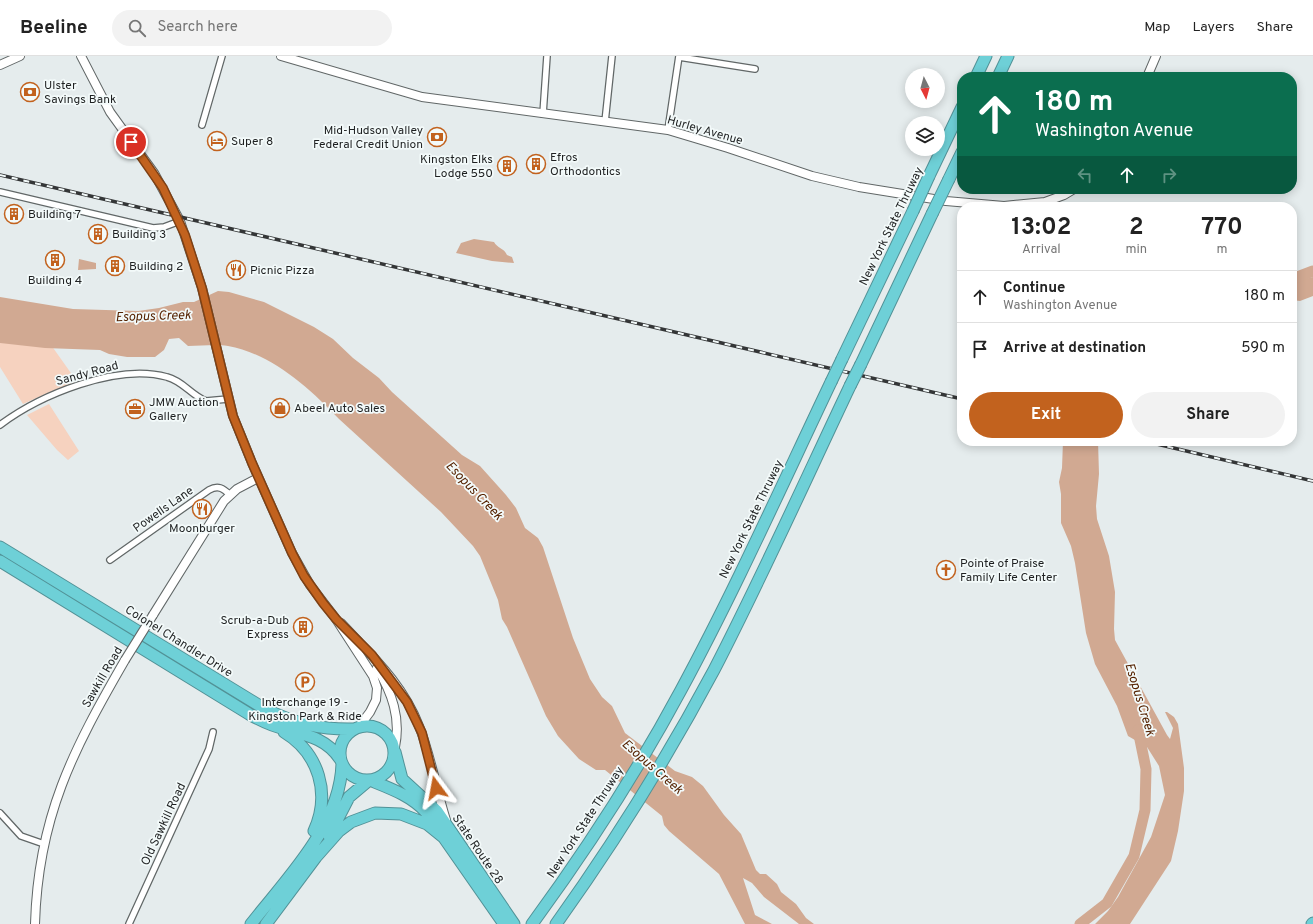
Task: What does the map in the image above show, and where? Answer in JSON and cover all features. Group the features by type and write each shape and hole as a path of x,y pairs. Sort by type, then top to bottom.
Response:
{"highway":[{"path":"978,72 986,56"},
{"path":"1000,72 1008,56"},
{"name":"New York State Thruway","path":"532,924 611,808 664,721 722,611 957,117"},
{"path":"556,924 627,818 680,730 729,639 957,162"},
{"name":"Colonel Chandler Drive","path":"0,547 270,711 287,719 310,726 356,728"},
{"path":"0,561 236,706 290,735 305,750 316,767 322,788 322,802 318,824 293,870"},
{"path":"271,725 313,737 326,744 352,776 370,781"},
{"path":"251,924 318,836 332,811 340,785 342,744 346,736 356,728 373,726 382,730 392,740 395,749 393,762 389,770 382,776 370,781 349,797 316,857"},
{"name":"State Route 28","path":"395,749 402,779 431,805 449,836 509,922"},
{"name":"State Route 28","path":"370,781 402,793 415,802 449,836"},
{"path":"266,924 316,857 344,827 359,818 379,813 401,814 418,819 449,836"}],"street":[{"path":"0,65 20,56"},
{"path":"81,56 110,112 154,172 180,221 202,288 228,399 242,441 300,569 316,594 336,619 356,639 394,683 415,718 424,740 449,836"},
{"path":"202,125 222,56"},
{"name":"Hurley Avenue","path":"281,56 422,97 668,130 812,176 859,187 960,202"},
{"path":"543,114 547,56"},
{"path":"605,122 612,56"},
{"path":"668,130 679,56 755,70"},
{"path":"1148,72 1156,56"},
{"path":"0,192 153,228 164,227 180,221"},
{"name":"Hurley Avenue","path":"1041,202 1055,199 1064,194"},
{"name":"Sandy Road","path":"0,425 28,406 51,395 101,379 124,374 147,374 168,377 184,384 201,399 206,401 228,399"},
{"name":"Sawkill Road","path":"35,924 37,882 44,844 57,796 75,750 125,660 213,517 230,495 244,485 258,478"},
{"name":"Powells Lane","path":"110,560 209,490 218,487 222,488 230,495"},
{"path":"336,619 348,639 371,671 377,688 374,706 356,728"},
{"path":"356,639 380,673 393,699 397,722 395,749"},
{"name":"Old Sawkill Road","path":"129,924 209,749 212,732"},
{"path":"0,813 21,836 44,844"}],"shaded area":[{"path":"0,325 39,328 78,383 50,392 23,404 0,367"},
{"path":"49,404 79,451 68,460 57,450 27,415"}],"water":[{"path":"474,239 494,242 507,255 512,257 514,263 492,261 456,253 461,243"},
{"path":"79,259 96,263 96,269 78,270"},
{"path":"1313,277 1313,296 1297,301 1297,281"},
{"path":"218,291 229,292 264,302 314,327 333,339 353,358 379,378 392,392 462,455 480,466 506,495 516,508 525,528 538,538 543,547 573,638 590,679 602,697 612,706 625,733 675,771 692,777 703,786 724,815 741,834 756,870 760,874 766,874 777,884 781,892 796,904 806,918 814,924 799,924 764,897 752,883 743,878 755,915 772,924 745,924 719,874 669,831 664,825 662,816 605,770 596,770 579,759 558,736 546,716 507,627 502,619 498,600 480,556 473,546 441,512 302,384 275,364 244,350 223,345 188,346 179,338 169,339 164,350 155,357 127,357 109,354 100,350 45,348 0,343 0,297 73,309 138,311 183,302 194,302"},
{"path":"1063,446 1098,446 1099,474 1096,506 1097,519 1109,556 1115,592 1115,640 1170,739 1173,728 1165,712 1174,717 1178,724 1184,768 1184,791 1178,831 1171,861 1130,924 1095,924 1108,911 1118,897 1151,837 1165,795 1159,766 1147,747 1128,736 1117,706 1095,664 1086,633 1071,546 1061,523 1061,494 1059,482 1062,468"}],"waterway":[{"name":"Esopus Creek","path":"1297,277 1313,271"},
{"name":"Esopus Creek","path":"1080,924 1107,903 1134,856 1145,810 1146,769 1138,730"}],"railway":[{"path":"0,175 957,398"},
{"path":"1165,446 1313,481"}],"place":[{"name":"Ulster Savings Bank","path":"30,92"},
{"name":"Mid-Hudson Valley Federal Credit Union","path":"437,137"},
{"name":"Super 8","path":"217,141"},
{"name":"Efros Orthodontics","path":"536,164"},
{"name":"Kingston Elks Lodge 550","path":"507,166"},
{"name":"Building 7","path":"14,214"},
{"name":"Building 3","path":"98,234"},
{"name":"Building 4","path":"55,260"},
{"name":"Building 2","path":"115,266"},
{"name":"Picnic Pizza","path":"236,270"},
{"name":"Abeel Auto Sales","path":"280,408"},
{"name":"JMW Auction Gallery","path":"135,409"},
{"name":"Moonburger","path":"202,509"},
{"name":"Pointe of Praise Family Life Center","path":"946,570"},
{"name":"Scrub-a-Dub Express","path":"303,627"},
{"name":"Interchange 19 - Kingston Park & Ride","path":"305,682"}],"route":[{"path":"131,142 146,161 163,188 175,210 185,235 202,288 233,416 242,441 292,553 304,576 316,594 336,619 344,625 372,655 407,702 422,733 436,788"}]}
